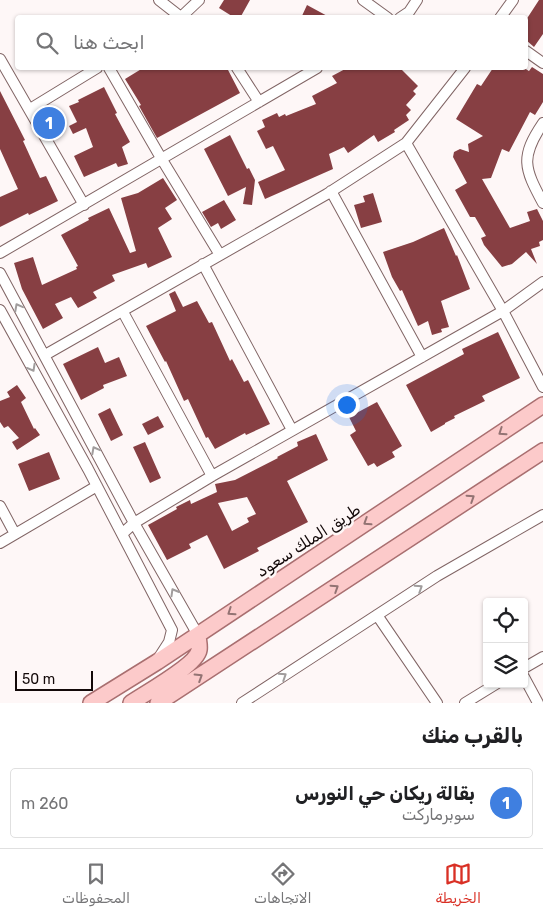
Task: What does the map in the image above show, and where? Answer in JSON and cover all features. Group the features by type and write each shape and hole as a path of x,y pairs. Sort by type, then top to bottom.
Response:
{"main road":[{"name":"طريق الملك سعود","path":"92,703 157,662 543,405"},
{"path":"158,703 543,450"},
{"path":"131,703 196,658 199,650 198,634"}],"street":[{"path":"159,0 178,15"},
{"path":"183,15 199,0"},
{"path":"363,0 384,15"},
{"path":"404,15 417,0"},
{"path":"502,15 513,0"},
{"path":"528,52 543,63"},
{"path":"0,59 84,205"},
{"path":"30,109 94,70"},
{"path":"110,70 220,255"},
{"path":"238,70 259,102"},
{"path":"0,253 314,70"},
{"path":"44,356 331,192 406,144 461,70"},
{"path":"543,123 530,145 526,160 528,175 543,203"},
{"path":"406,144 503,311 543,388"},
{"path":"331,192 422,357"},
{"path":"203,264 292,430"},
{"path":"0,273 134,524 198,634"},
{"path":"122,534 134,524 212,476 503,311 543,282"},
{"path":"0,310 97,486 172,630 169,642 157,662"},
{"path":"123,312 212,476"},
{"path":"0,543 97,486"},
{"path":"0,506 15,534"},
{"path":"242,703 437,576 543,515"},
{"path":"377,615 437,703"},
{"path":"528,666 543,657"},
{"path":"528,685 538,703"},
{"path":"465,703 489,688"}],"building":[{"path":"224,0 250,0 242,15 230,15 219,8"},
{"path":"539,0 543,0 543,34 534,47 528,42 528,17"},
{"path":"307,5 325,15 302,15"},
{"path":"532,67 543,74 543,102 535,115 530,112 509,152 502,149 491,178 482,179 510,228 530,221 527,212 537,209 543,221 543,240 539,242 540,246 531,249 537,264 526,252 512,264 502,267 484,245 481,238 486,236 475,217 470,217 455,190 467,183 453,157 454,152 460,149 469,152 468,144 483,136 456,119 477,84 481,86 492,70 529,71"},
{"path":"140,70 228,70 240,93 157,138 139,106 141,105 125,79"},
{"path":"343,70 402,70 418,86 413,91 416,94 406,105 411,110 406,115 409,120 394,130 395,132 378,142 374,135 348,153 344,147 329,154 333,169 265,199 258,182 285,170 273,146 266,149 257,131 265,127 262,120 277,113 279,117 285,114 286,116 316,104 312,96 337,83 332,76"},
{"path":"104,87 117,113 115,114 130,142 122,147 128,164 118,167 116,163 84,177 74,156 93,147 86,128 73,134 69,126 77,122 69,106"},
{"path":"0,91 25,140 23,141 40,178 46,176 58,201 0,227 0,197 18,189 0,149"},
{"path":"230,135 247,169 249,168 255,180 252,205 243,204 246,187 228,196 204,149"},
{"path":"163,178 177,200 165,208 172,219 158,228 172,257 148,268 146,263 112,275 115,281 93,292 97,298 78,308 71,297 55,304 63,318 43,329 22,289 14,263 33,257 42,285 77,269 76,267 78,266 61,235 89,220 88,218 109,208 130,253 136,251 121,198 138,193"},
{"path":"373,193 382,222 361,228 354,205 365,202 363,196"},
{"path":"224,200 236,220 221,229 218,223 211,227 202,212"},
{"path":"444,228 470,289 441,301 449,327 441,329 442,332 432,335 428,321 418,326 402,290 400,291 392,277 383,252 413,242"},
{"path":"175,291 183,307 197,301 209,323 212,322 230,361 232,359 244,382 248,380 270,424 246,435 245,433 215,449 208,437 206,438 188,399 184,401 166,361 146,326 176,311 169,294"},
{"path":"498,332 520,378 482,396 485,401 454,416 455,418 431,432 406,385 464,354 462,349"},
{"path":"98,347 105,363 119,357 127,376 103,385 104,388 81,400 63,364"},
{"path":"17,385 26,398 21,402 34,429 40,435 17,450 12,442 19,438 8,426 4,428 0,422 0,401 10,397 7,392"},
{"path":"377,402 402,446 392,452 395,457 377,467 374,463 368,466 350,435 356,431 349,417"},
{"path":"110,408 123,435 111,441 98,414"},
{"path":"158,416 164,427 148,435 142,424"},
{"path":"316,434 328,460 287,481 308,522 257,548 259,551 224,569 207,535 189,544 191,548 167,560 148,525 190,500 191,504 217,492 215,484 235,480 278,458 298,446 297,442","holes":["247,497 256,514 247,518 249,522 232,531 218,503"]},
{"path":"145,442 161,478 150,483 133,447"},
{"path":"49,452 60,479 29,491 18,464"}],"place":[{"name":"بقالة ريكان حي النورس","path":"49,123"}]}
